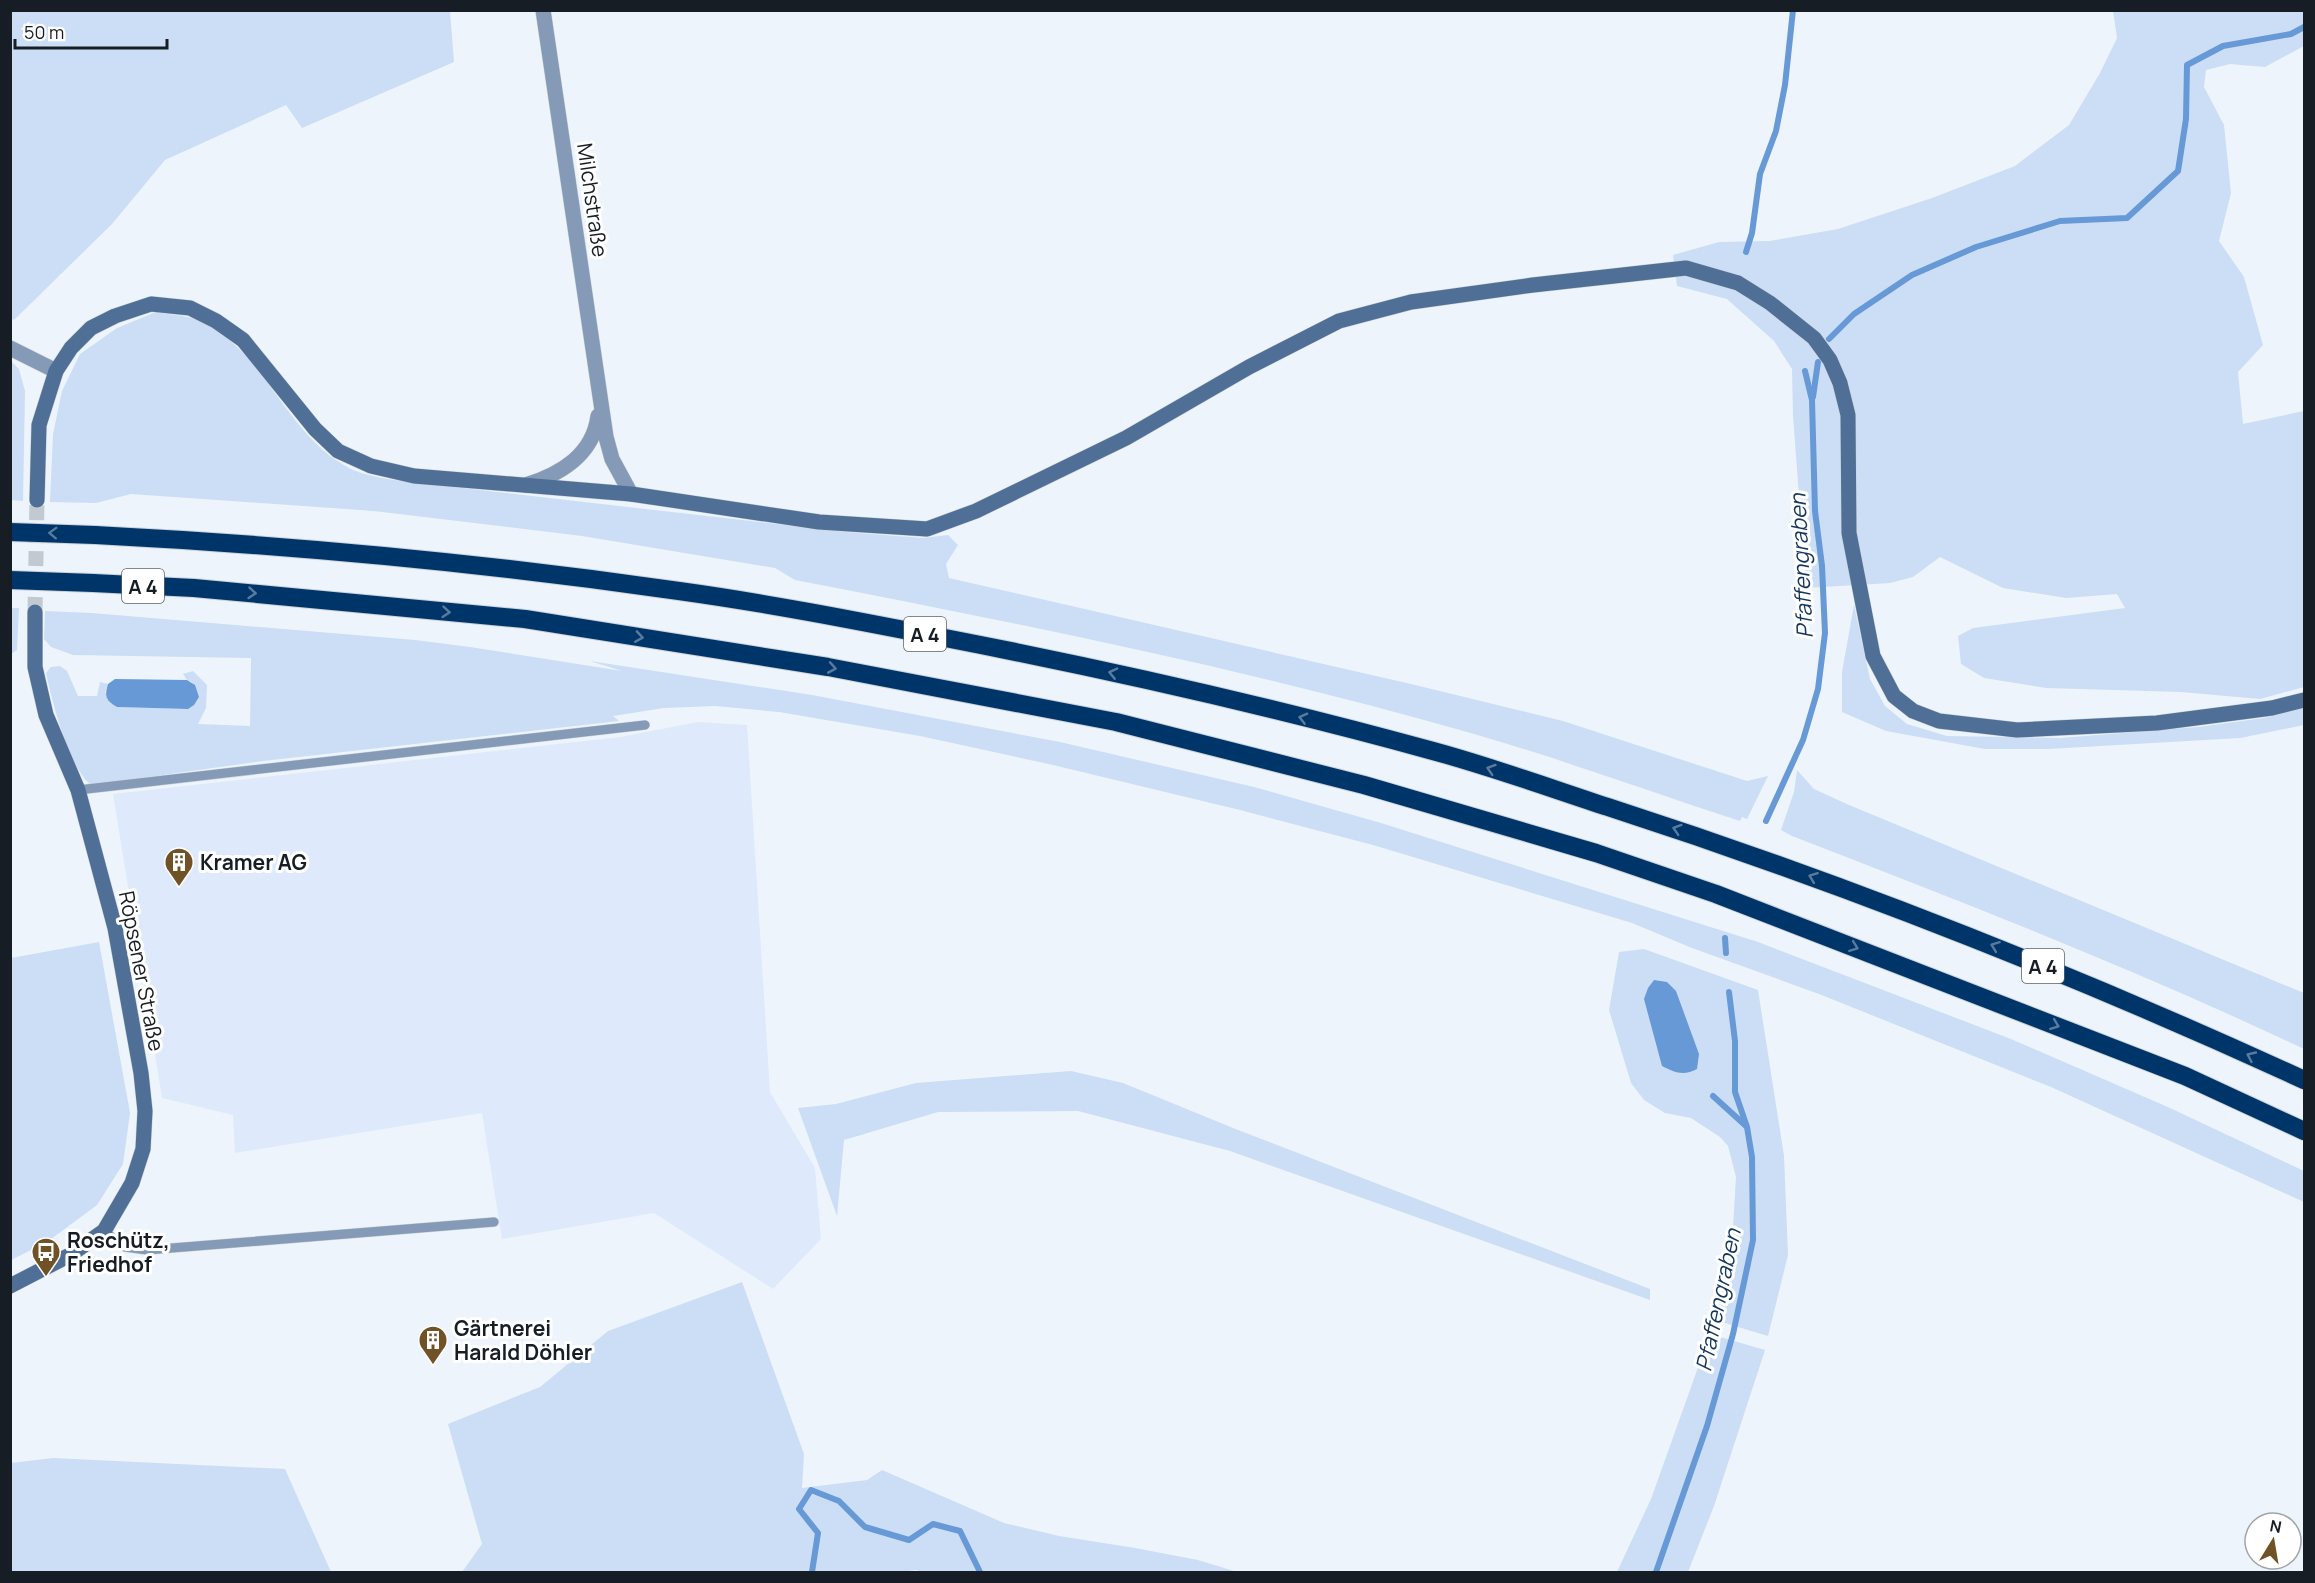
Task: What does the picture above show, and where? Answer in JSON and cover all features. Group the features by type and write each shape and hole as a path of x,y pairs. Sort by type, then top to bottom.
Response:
{"highway":[{"name":"A 4","path":"10,532 295,548 520,570 683,591 844,618 1052,659 1245,703 1438,752 1777,863 2014,954 2193,1029 2304,1080"},
{"name":"A 4","path":"10,580 194,588 525,619 862,674 1116,722 1364,785 1596,853 1716,894 2185,1076 2304,1131"}],"street":[{"name":"Milchstraße","path":"543,10 606,437 612,459 631,494"},
{"path":"37,500 39,425 56,371 71,348 91,328 115,316 151,304 190,308 216,321 243,340 315,429 338,451 370,466 414,476 631,494 819,522 927,529 976,511 1126,438 1249,367 1339,321 1412,302 1533,285 1686,268 1738,283 1770,303 1814,338 1830,360 1840,383 1848,415 1849,533 1873,656 1894,696 1913,711 1939,721 2017,730 2157,723 2272,708 2304,700"},
{"path":"10,348 56,371"},
{"name":"Milchstraße","path":"526,485 552,477 578,457 595,433 600,395"},
{"name":"Röpsener Straße","path":"10,1286 70,1255 104,1231 132,1183 143,1149 145,1111 141,1073 115,928 78,790 46,715 35,667 35,612"}],"lane":[{"path":"78,790 645,724"},
{"path":"104,1231 125,1247 147,1250 494,1222"}],"shaded area":[{"path":"10,11 450,11 454,62 302,128 286,105 165,160 112,224 14,320 10,318"},
{"path":"2113,11 2304,11 2304,46 2265,67 2230,64 2206,70 2204,87 2224,125 2231,193 2219,241 2244,277 2263,345 2238,372 2243,424 2304,411 2304,687 2260,699 2181,692 2046,688 1984,678 1961,664 1958,636 1973,628 2125,608 2117,594 2066,598 2003,588 1940,557 1913,577 1890,583 1806,588 1793,416 1792,369 1774,341 1727,299 1677,286 1673,255 1719,242 1770,241 1838,229 1932,198 2015,166 2069,125 2100,73 2117,38"},
{"path":"156,312 192,318 221,333 241,350 308,436 328,454 360,472 405,481 846,532 923,538 948,535 958,545 946,564 949,578 1563,721 1747,781 1768,776 1747,819 1742,817 1740,821 1508,744 1306,689 1136,649 795,580 775,568 582,536 374,511 131,494 96,503 50,502 53,434 62,391 80,354 117,328"},
{"path":"10,360 19,369 25,391 23,501 11,500"},
{"path":"1854,605 1870,679 1885,706 1907,724 1947,736 2060,738 2198,727 2264,718 2304,708 2304,725 2240,738 2048,749 1985,749 1886,731 1842,712 1842,672"},
{"path":"11,608 19,608 17,650 11,654"},
{"path":"45,611 415,640 622,671 590,661 812,695 1060,742 1254,787 1381,823 1758,942 2011,1039 2170,1108 2304,1171 2304,1202 2051,1087 1819,994 1692,948 1632,923 1373,845 1240,810 920,736 779,712 715,706 664,708 613,716 619,721 263,761 91,785 76,764 62,733 46,673 51,667 60,666 67,671 78,696 97,696 100,682 108,684 105,692 117,707 182,709 192,706 199,697 192,682 187,680 183,674 193,671 207,685 206,708 198,724 250,726 251,658 73,655 51,647 44,639"},
{"path":"698,722 747,725 770,1092 815,1168 821,1239 773,1289 654,1213 502,1239 482,1113 235,1153 233,1115 162,1098 113,794 620,737"},
{"path":"1797,770 1814,789 1849,805 2304,993 2304,1049 2114,965 1781,830 1794,792"},
{"path":"99,942 130,1113 123,1164 97,1205 47,1242 11,1260 11,958"},
{"path":"1644,949 1758,990 1784,1156 1788,1255 1768,1336 1715,1320 1732,1244 1736,1177 1728,1146 1720,1137 1691,1118 1665,1113 1644,1100 1631,1083 1609,1010 1619,952"},
{"path":"1071,1071 1123,1083 1238,1130 1650,1289 1650,1300 1230,1151 1078,1111 938,1112 844,1140 837,1216 798,1108 836,1104 916,1083"},
{"path":"742,1282 804,1454 802,1488 867,1480 882,1470 1004,1523 1059,1536 1198,1560 1237,1572 920,1572 917,1570 900,1572 462,1572 482,1544 448,1424 540,1387 608,1331"},
{"path":"1710,1334 1765,1350 1714,1506 1688,1572 1617,1572 1651,1499"},
{"path":"53,1458 285,1469 331,1572 11,1572 11,1463"}],"water":[{"path":"115,679 187,680 195,685 199,697 188,709 117,707 110,703 106,695 108,684"},
{"path":"1654,980 1667,982 1676,991 1699,1054 1697,1069 1679,1073 1662,1066 1644,999"}],"waterway":[{"name":"Pfaffengraben","path":"1746,252 1752,233 1760,174 1776,131 1785,85 1793,10"},
{"path":"1829,339 1854,314 1912,275 1976,247 2060,221 2127,218 2178,171 2186,119 2187,65 2223,46 2291,34 2304,27"},
{"path":"1813,397 1818,362"},
{"name":"Pfaffengraben","path":"1766,821 1803,740 1818,689 1825,633 1822,566 1815,511 1812,400 1805,371"},
{"name":"Pfaffengraben","path":"1725,938 1726,953"},
{"name":"Pfaffengraben","path":"1656,1572 1707,1426 1733,1334 1753,1240 1752,1157 1747,1127 1735,1092 1735,1041 1729,992"},
{"path":"1713,1096 1746,1126"},
{"path":"812,1572 818,1533 799,1509 811,1490 839,1501 865,1527 909,1540 933,1524 960,1531 980,1572"}],"tunnel":[{"path":"35,612 37,500"}],"place":[{"name":"Kramer AG","path":"179,888"},
{"name":"Roschütz, Friedhof","path":"46,1278"},
{"name":"Gärtnerei Harald Döhler","path":"433,1366"}]}
